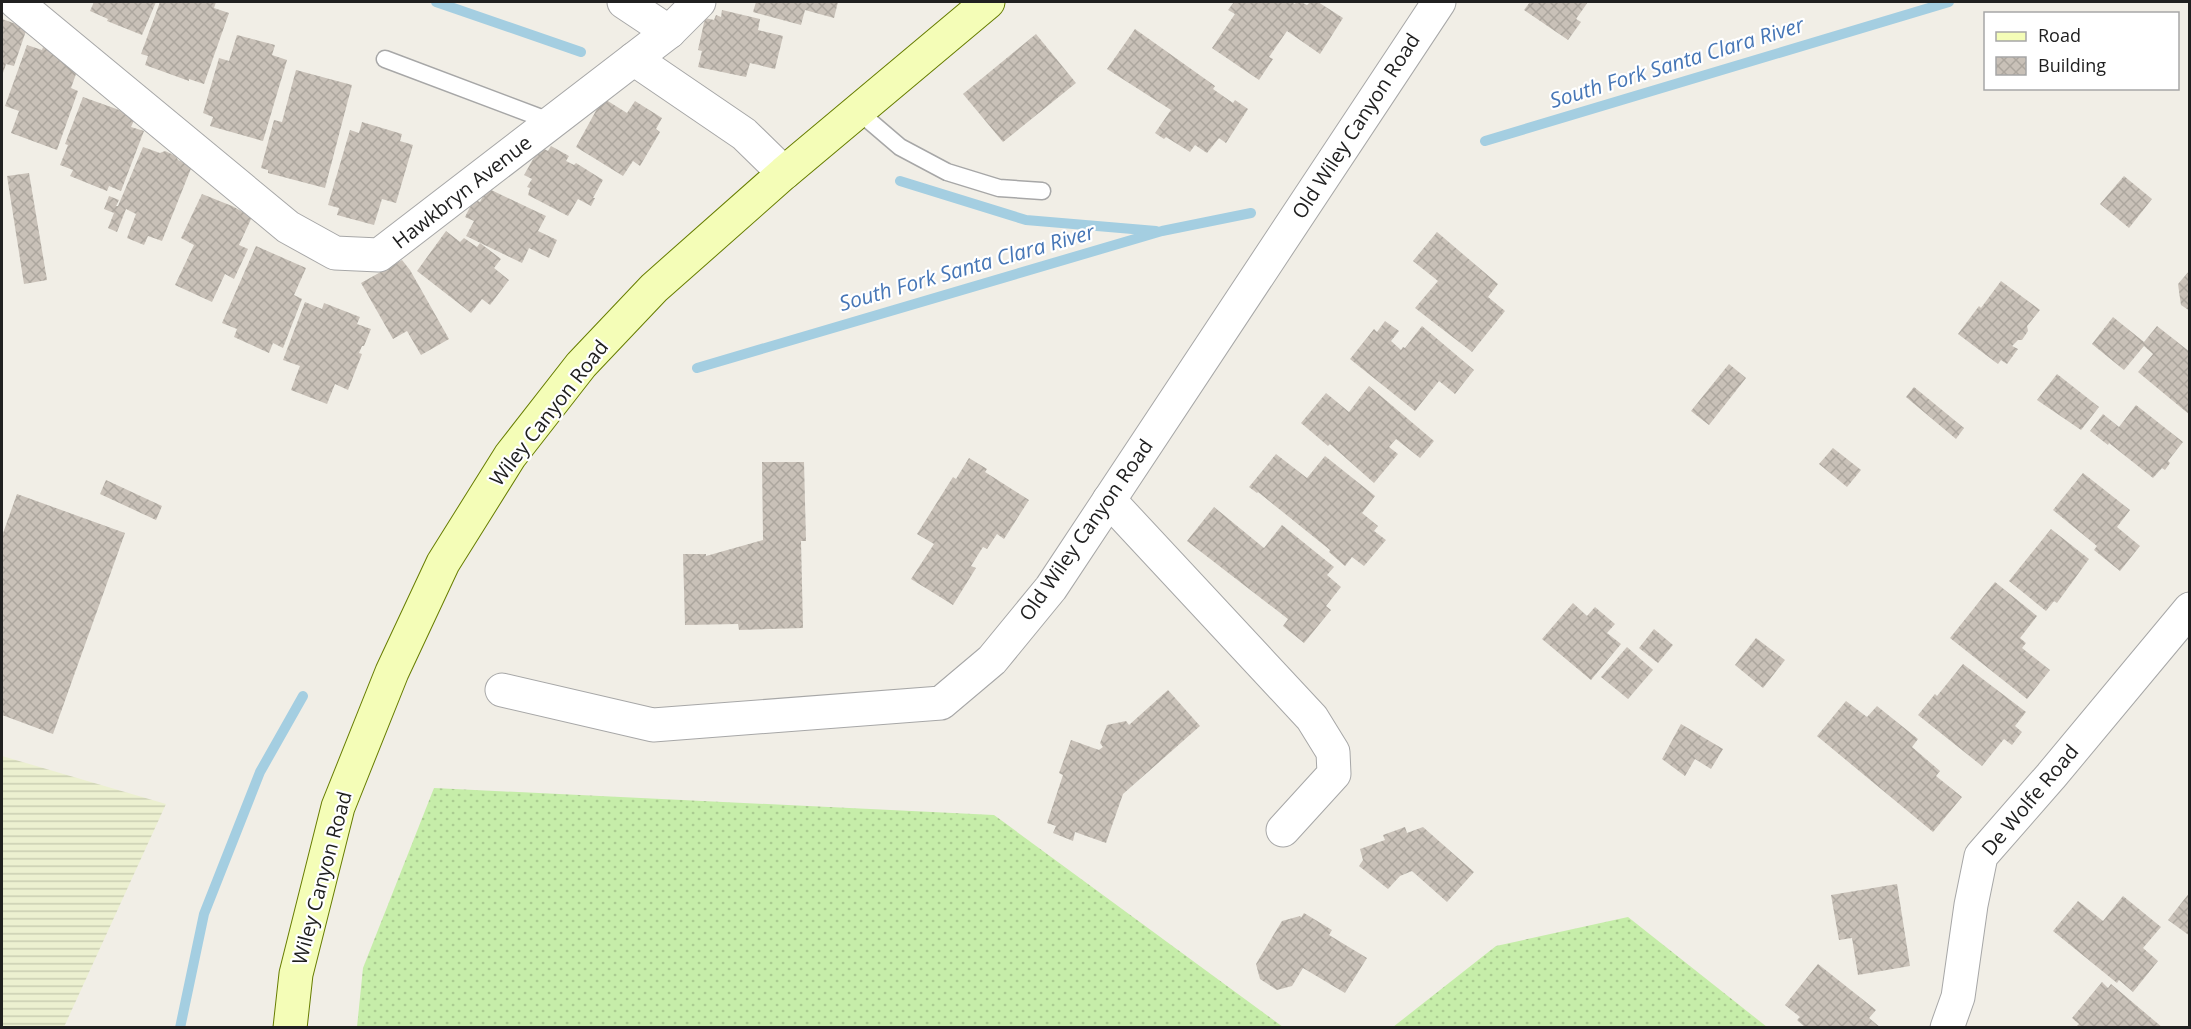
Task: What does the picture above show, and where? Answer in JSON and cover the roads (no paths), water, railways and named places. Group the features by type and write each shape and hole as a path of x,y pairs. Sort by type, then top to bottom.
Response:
{"street":[{"name":"Hawkbryn Avenue","path":"16,2 288,227 335,253 380,255 669,32 699,2"},
{"path":"624,2 669,32"},
{"name":"Wiley Canyon Road","path":"290,1028 296,974 338,807 392,672 443,563 510,456 581,365 654,288 784,173 988,2"},
{"name":"Old Wiley Canyon Road","path":"502,690 653,725 941,703 992,660 1051,588 1439,2"},
{"path":"634,59 744,134 784,173"},
{"path":"1109,500 1312,718 1333,752 1334,774 1283,830"},
{"name":"De Wolfe Road","path":"1947,1028 1958,998 1971,905 1981,856 2190,609"}],"lane":[{"path":"385,59 552,122"},
{"path":"859,112 900,147 947,172 999,188 1042,191"}],"waterway":[{"path":"436,2 581,52"},
{"name":"South Fork Santa Clara River","path":"1485,141 1949,2"},
{"path":"900,181 1026,220 1156,231"},
{"name":"South Fork Santa Clara River","path":"697,368 1162,231 1251,213"},
{"name":"South Fork Santa Clara River","path":"180,1028 204,914 260,772 303,696"}]}
